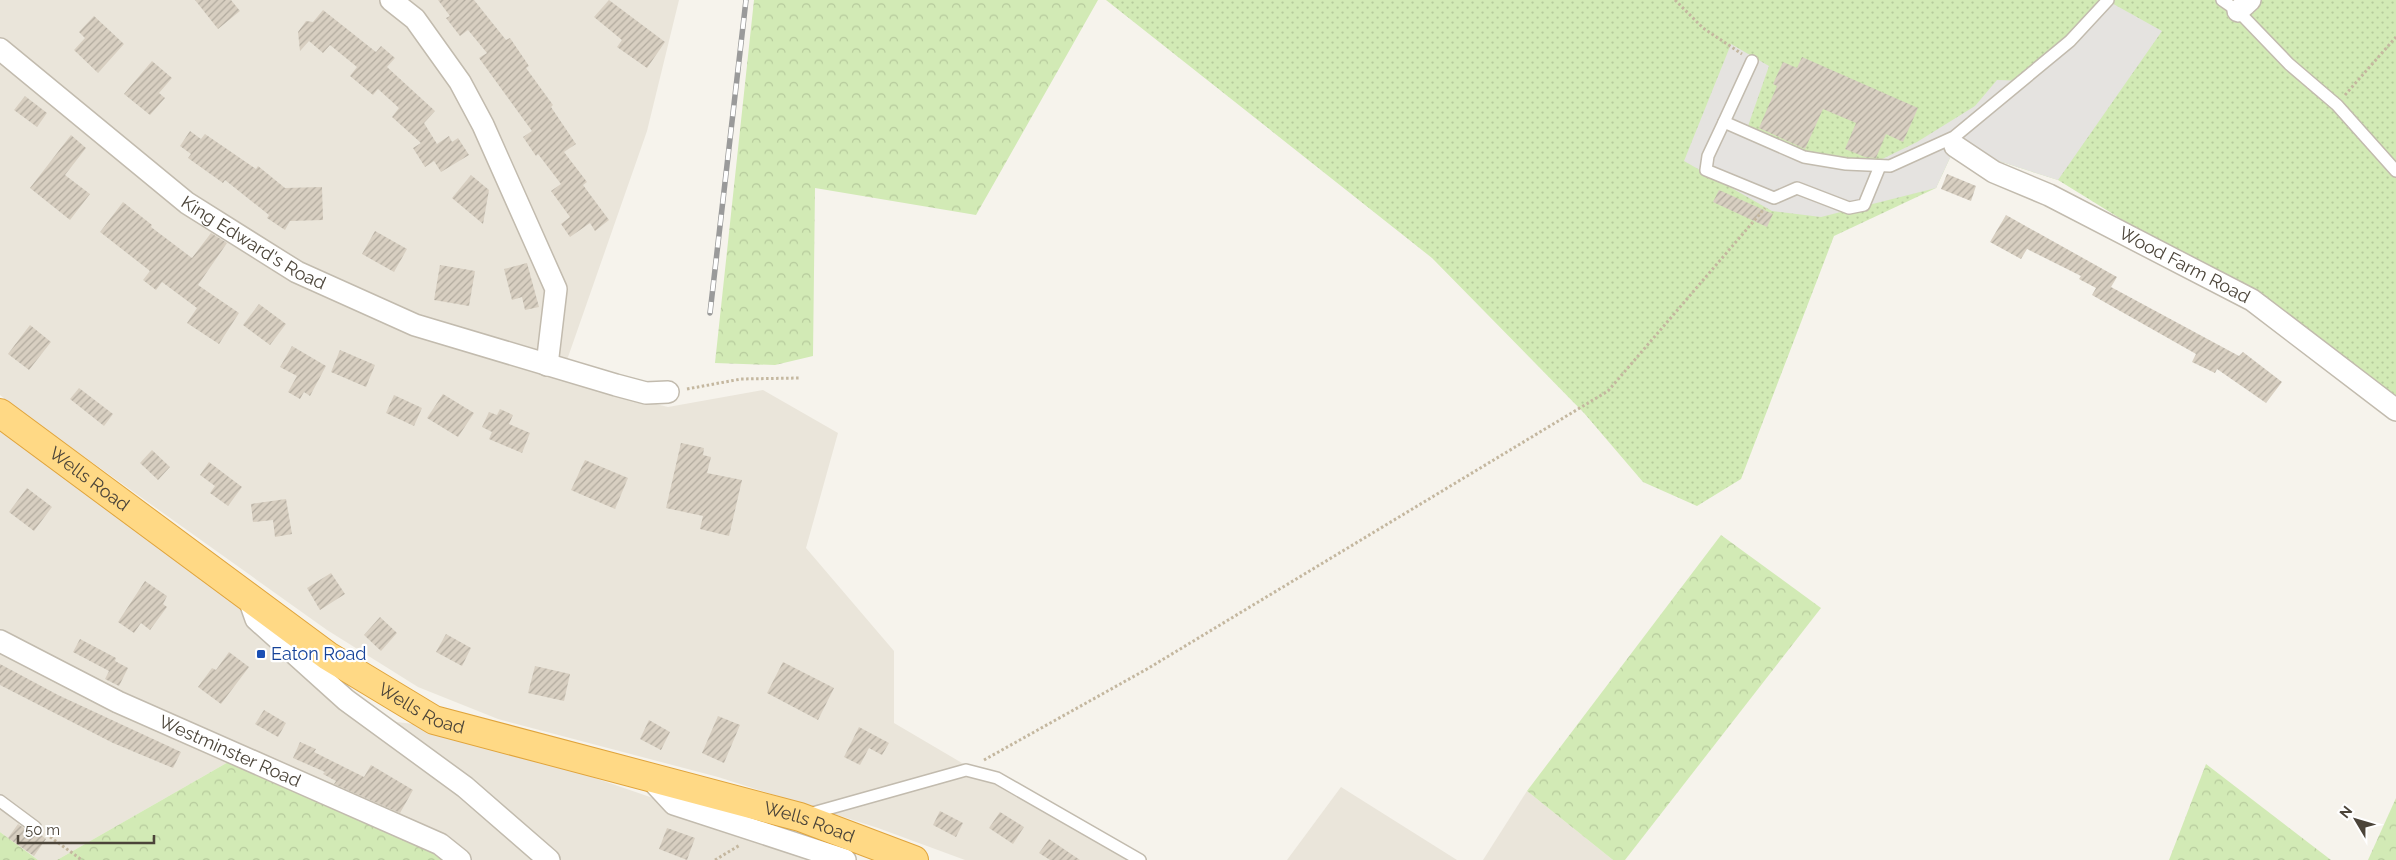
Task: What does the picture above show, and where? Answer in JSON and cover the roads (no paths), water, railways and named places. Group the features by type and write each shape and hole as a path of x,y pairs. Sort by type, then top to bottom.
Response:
{"highway":[{"name":"Wells Road","path":"0,413 328,656 434,720 800,816 914,860"}],"street":[{"path":"391,0 415,19 460,82 482,125 556,289 547,365"},
{"name":"King Edward's Road","path":"0,49 187,203 297,272 415,325 646,393 668,392"},
{"name":"Wood Farm Road","path":"1954,142 1994,172 2049,195 2252,300 2396,410"},
{"path":"248,595 256,618 346,700 465,787 549,860"},
{"name":"Westminster Road","path":"0,641 118,702 440,844 460,860"},
{"path":"649,777 674,804 845,860"}],"lane":[{"path":"1724,122 1804,157 1846,164 1890,166 1954,142 2070,41 2108,0"},
{"path":"2237,4 2288,64 2336,105 2396,171"},
{"path":"1752,61 1708,156 1706,170 1774,198 1797,188 1849,208 1864,204 1880,166"},
{"path":"800,816 966,770 997,778 1140,860"},
{"path":"0,801 35,827"}],"railway":[{"path":"710,313 746,0"}],"place":[{"name":"Eaton Road","path":"261,654"}]}
